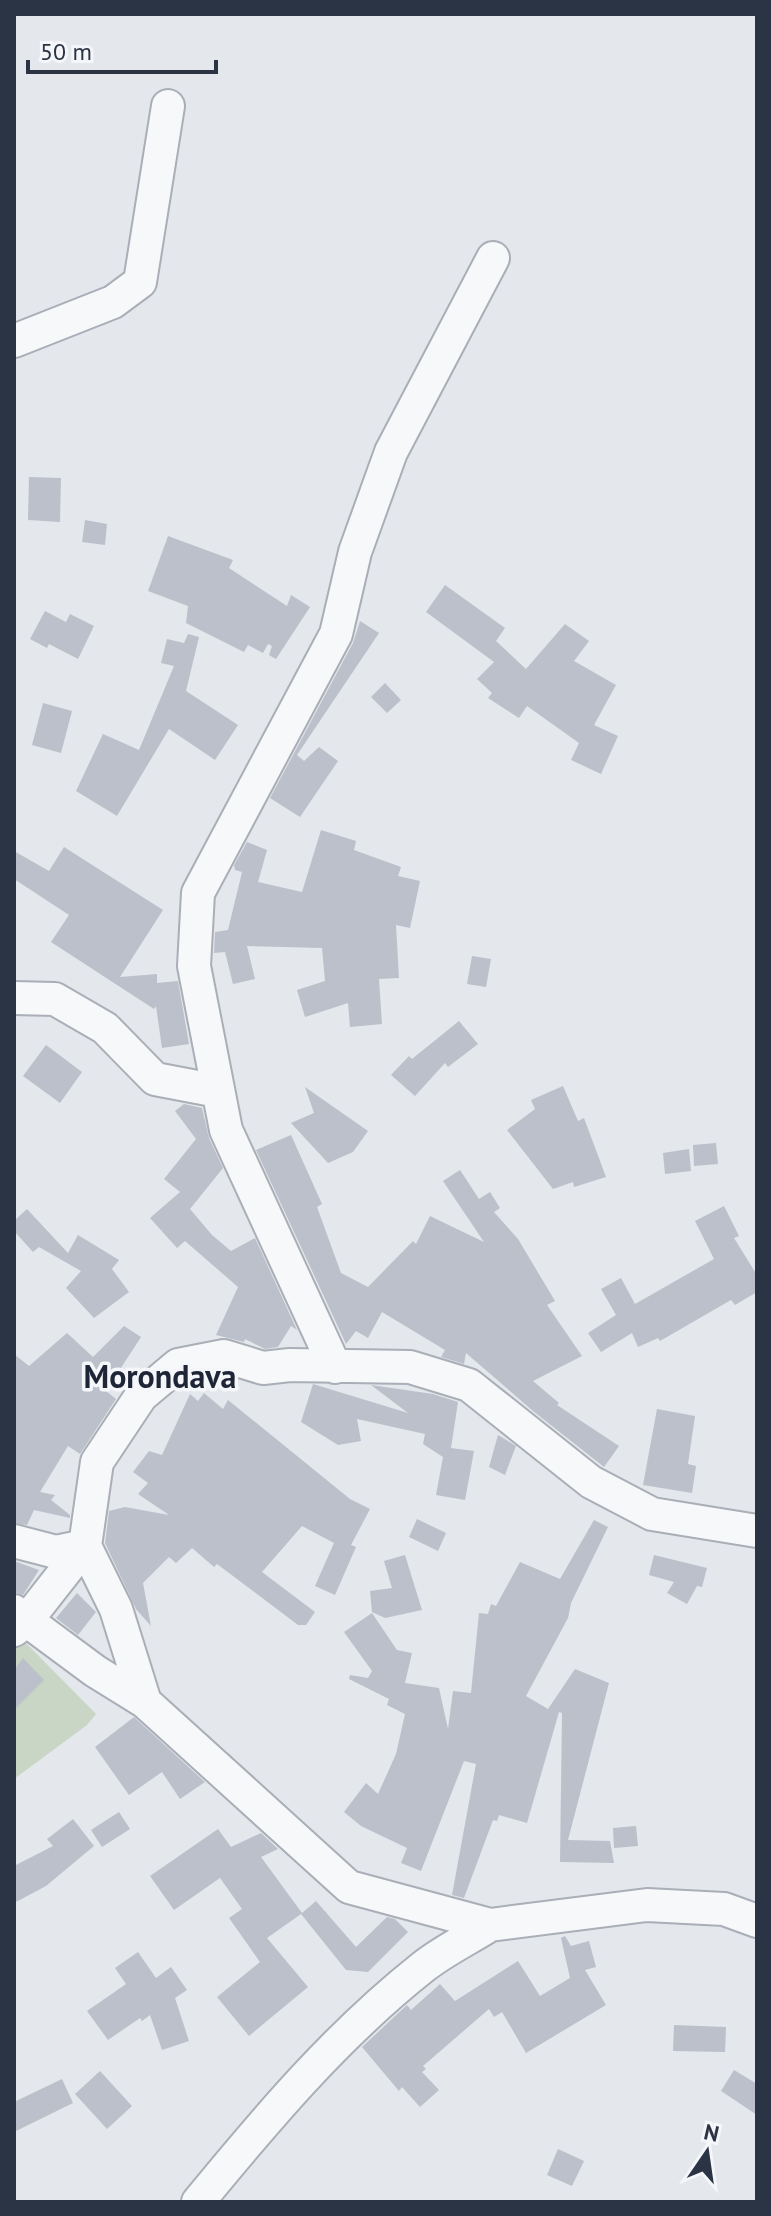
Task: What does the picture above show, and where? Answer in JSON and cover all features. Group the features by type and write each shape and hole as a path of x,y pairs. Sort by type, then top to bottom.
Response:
{"street":[{"path":"14,341 113,302 140,282 168,106"},
{"path":"335,1367 226,1130 194,966 198,893 336,634 355,552 391,452 493,258"},
{"path":"14,998 55,999 105,1028 155,1079 218,1091"},
{"path":"757,1531 652,1514 591,1482 469,1385 410,1367 290,1365 263,1368 224,1356 178,1365 141,1396 97,1462 85,1546 18,1620 145,1702 349,1887 490,1925 647,1905 724,1909 757,1921"},
{"path":"14,1541 56,1552 85,1546"},
{"path":"85,1546 116,1609 145,1702"},
{"path":"198,2202 278,2105 370,2012 425,1965 490,1925"}],"green space":[{"path":"19,1636 96,1714 87,1725 14,1779 14,1639"}],"building":[{"path":"29,477 61,478 60,522 28,520"},
{"path":"85,520 107,524 105,545 82,542"},
{"path":"168,536 233,560 229,568 287,606 291,595 310,607 276,659 269,655 272,646 268,644 263,653 248,645 244,652 186,623 188,606 148,591"},
{"path":"445,585 505,628 496,641 526,669 565,624 589,641 574,661 616,685 594,725 618,736 601,774 571,760 579,743 527,706 519,718 488,698 492,693 477,679 494,662 426,612"},
{"path":"45,611 66,622 70,614 94,626 78,659 49,644 47,648 30,639"},
{"path":"360,621 379,633 297,755 304,761 319,747 338,761 300,817 270,798 353,643"},
{"path":"188,634 199,637 186,691 238,725 215,760 169,729 117,816 76,791 103,734 139,750 174,666 161,663 167,639 184,643"},
{"path":"385,683 401,700 387,713 371,697"},
{"path":"43,703 72,711 61,753 32,745"},
{"path":"321,830 356,841 354,850 401,867 398,876 420,881 410,928 396,925 399,978 379,979 382,1024 350,1027 348,1003 305,1017 297,990 325,981 322,948 247,946 255,979 233,984 225,952 214,953 215,932 228,930 242,872 235,870 234,865 247,842 267,850 258,882 302,892"},
{"path":"64,847 163,910 120,977 157,974 157,983 178,981 189,1044 162,1048 156,1006 154,1009 51,942 69,915 14,879 14,851 49,871"},
{"path":"472,956 491,959 486,987 467,984"},
{"path":"459,1021 478,1044 448,1067 445,1063 415,1096 391,1075 409,1056 412,1059"},
{"path":"46,1045 82,1072 60,1103 23,1076"},
{"path":"563,1086 578,1121 584,1118 606,1177 574,1187 573,1182 553,1189 507,1130 535,1109 531,1100"},
{"path":"305,1087 368,1131 353,1152 328,1163 291,1123 314,1113"},
{"path":"184,1104 202,1108 209,1138 223,1168 190,1209 212,1235 231,1251 255,1238 297,1330 291,1326 278,1347 265,1349 245,1339 244,1342 216,1335 238,1287 185,1241 177,1248 150,1218 180,1192 164,1179 196,1139 175,1111"},
{"path":"291,1135 322,1204 317,1207 341,1273 368,1287 413,1241 416,1244 430,1216 484,1242 443,1181 460,1170 479,1199 490,1192 500,1208 494,1212 518,1239 555,1301 547,1305 582,1356 533,1381 559,1403 557,1405 619,1446 604,1467 466,1353 464,1364 441,1357 445,1350 382,1312 368,1338 356,1331 346,1344 256,1150"},
{"path":"716,1143 718,1164 694,1166 693,1145"},
{"path":"689,1149 691,1171 665,1174 663,1153"},
{"path":"724,1206 739,1236 734,1238 757,1275 757,1292 735,1305 731,1300 660,1341 658,1338 638,1347 632,1333 601,1352 588,1333 616,1315 601,1289 621,1278 635,1304 714,1259 695,1221"},
{"path":"27,1209 68,1253 78,1235 119,1260 112,1269 129,1292 94,1318 66,1288 81,1271 39,1247 33,1252 14,1231 14,1221"},
{"path":"124,1326 141,1337 106,1391 116,1399 80,1454 68,1446 40,1492 55,1495 51,1500 70,1518 34,1510 27,1525 14,1523 14,1354 29,1366 67,1333 93,1357"},
{"path":"313,1384 408,1413 371,1385 433,1394 458,1402 451,1448 474,1451 465,1500 436,1495 443,1457 423,1444 425,1434 357,1419 361,1441 338,1445 301,1422"},
{"path":"204,1393 223,1409 228,1400 350,1499 370,1509 351,1545 356,1547 335,1595 315,1586 334,1543 302,1526 262,1572 315,1612 306,1625 298,1625 217,1564 214,1567 192,1548 176,1563 169,1557 143,1583 151,1626 136,1609 105,1543 109,1511 125,1507 169,1515 138,1494 148,1483 133,1472 149,1451 162,1455 190,1394 198,1401"},
{"path":"657,1409 695,1416 688,1464 696,1466 692,1493 643,1485"},
{"path":"498,1435 516,1446 505,1475 489,1467"},
{"path":"417,1519 446,1533 438,1551 409,1537"},
{"path":"594,1520 608,1527 571,1603 568,1618 526,1696 548,1709 575,1669 609,1683 568,1840 610,1841 614,1863 560,1862 562,1713 559,1712 527,1823 499,1815 497,1821 493,1820 464,1898 452,1895 476,1764 464,1761 421,1871 401,1863 407,1848 361,1826 344,1812 366,1783 378,1794 396,1754 405,1714 387,1705 389,1699 349,1679 350,1675 368,1678 372,1671 344,1632 372,1613 397,1650 412,1653 405,1683 439,1688 448,1729 453,1691 471,1693 479,1613 488,1614 491,1604 496,1606 520,1562 560,1579"},
{"path":"405,1555 422,1610 385,1618 372,1612 370,1591 392,1588 384,1561"},
{"path":"654,1555 707,1568 702,1587 697,1586 687,1604 667,1593 674,1582 649,1575"},
{"path":"14,1561 39,1570 23,1595 14,1592"},
{"path":"77,1593 96,1612 78,1635 56,1618"},
{"path":"23,1658 44,1680 14,1710 14,1670"},
{"path":"134,1717 205,1782 180,1799 162,1772 129,1795 95,1747"},
{"path":"119,1812 130,1829 102,1847 91,1830"},
{"path":"73,1819 94,1846 46,1886 14,1903 14,1866 53,1846 47,1839"},
{"path":"636,1826 638,1846 614,1848 613,1828"},
{"path":"218,1829 231,1847 261,1833 278,1849 261,1857 302,1913 316,1901 356,1947 387,1917 395,1919 408,1932 368,1972 346,1970 301,1914 267,1938 308,1987 249,2036 217,1997 260,1962 229,1918 242,1909 220,1878 174,1910 150,1876"},
{"path":"565,1936 571,1946 589,1941 596,1967 585,1970 606,2005 526,2053 502,2012 494,2017 489,2009 423,2066 426,2069 422,2072 439,2090 420,2107 402,2087 399,2091 362,2047 407,2005 411,2010 440,1984 455,2001 518,1961 540,1996 570,1978 561,1938"},
{"path":"138,1952 156,1978 171,1967 187,1990 175,1998 189,2041 162,2050 150,2015 142,2021 140,2018 108,2040 87,2011 126,1984 115,1968"},
{"path":"674,2025 726,2027 725,2052 673,2051"},
{"path":"734,2070 757,2084 757,2115 721,2091"},
{"path":"100,2071 132,2106 107,2129 75,2094"},
{"path":"62,2079 73,2103 14,2132 14,2102"},
{"path":"558,2149 584,2161 572,2186 547,2175"}],"district":[{"name":"Morondava","path":"160,1377"}]}
